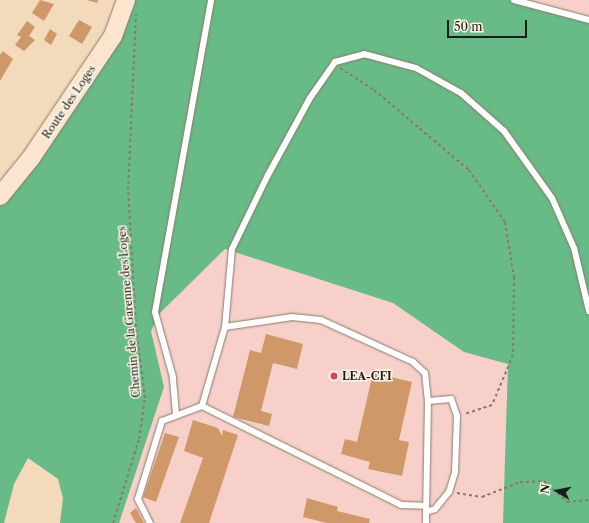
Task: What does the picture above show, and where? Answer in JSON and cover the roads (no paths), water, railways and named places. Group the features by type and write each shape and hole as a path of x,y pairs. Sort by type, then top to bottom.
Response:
{"street":[{"name":"Route des Loges","path":"0,196 31,158 113,36 131,4"}],"lane":[{"path":"176,414 173,377 155,312 211,0"},
{"path":"514,0 589,20"},
{"path":"202,406 225,327 232,249 310,98 335,62 364,54 416,68 461,93 504,131 552,198 574,248 589,311"},
{"path":"225,327 292,317 321,320 413,362 425,373 428,401 426,523"},
{"path":"150,523 138,499 162,421 176,414 202,406 387,499 401,505 435,509 449,492 455,472 457,416 451,399 428,401"}],"place":[{"name":"LEA-CFI","path":"334,376"}]}
